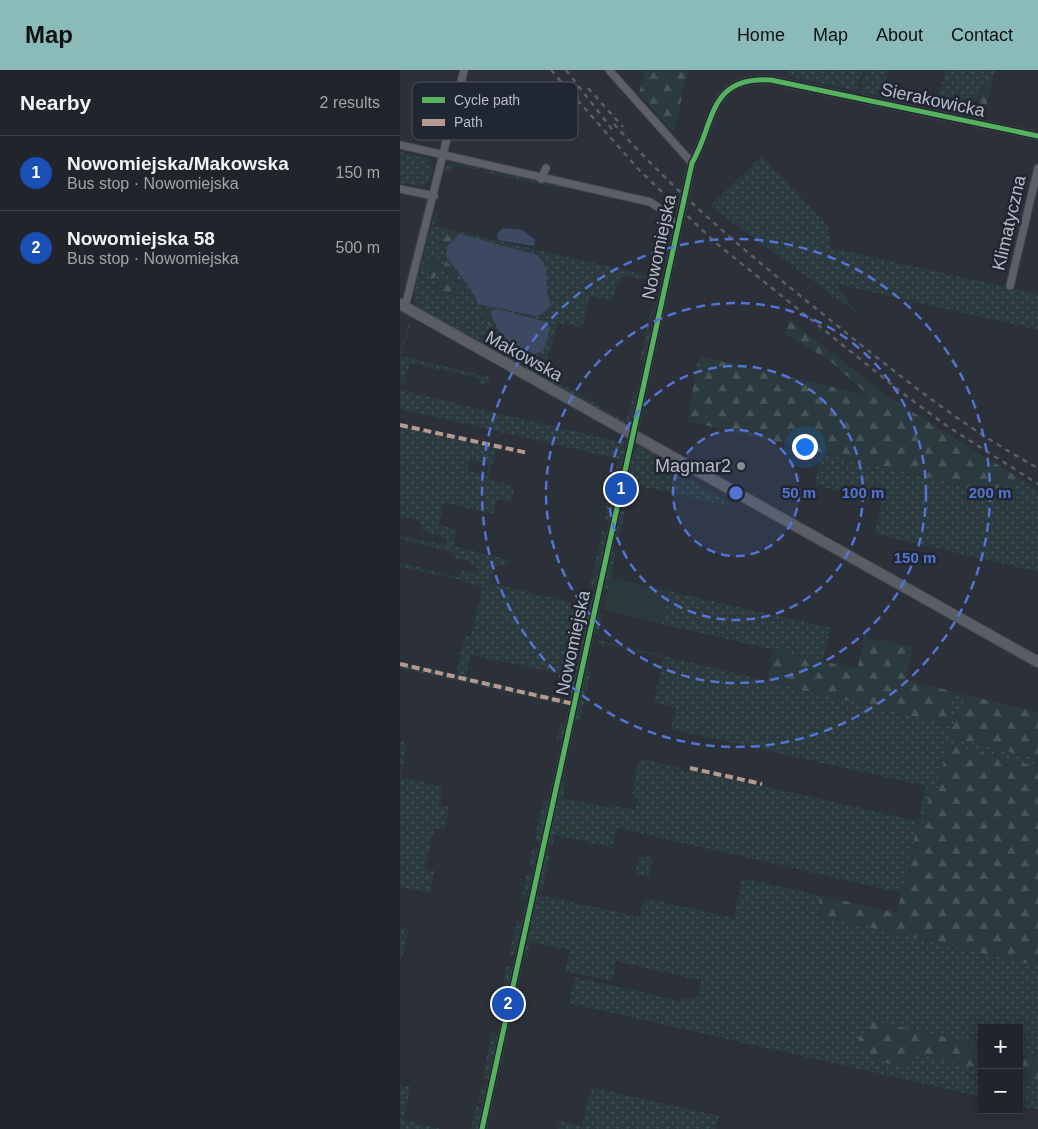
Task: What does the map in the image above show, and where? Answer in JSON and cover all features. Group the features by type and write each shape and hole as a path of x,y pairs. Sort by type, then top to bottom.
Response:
{"street":[{"path":"609,70 692,163"},
{"name":"Sierakowicka","path":"692,163 715,104 734,87 759,79 1038,136"},
{"path":"403,306 448,140"},
{"path":"400,145 542,179 654,203 665,212 677,228"},
{"name":"Nowomiejska","path":"482,1129 692,163"},
{"path":"542,179 546,168"},
{"name":"Klimatyczna","path":"1010,286 1038,168"},
{"path":"400,189 434,196"},
{"name":"Makowska","path":"403,306 1038,662"}],"green space":[{"path":"645,70 688,70 674,132 639,94"},
{"path":"789,70 863,70 857,91 788,76"},
{"path":"866,70 888,70 882,97 860,92"},
{"path":"945,70 995,70 993,78 985,77 981,91 972,103 971,115 936,108"},
{"path":"986,76 993,78 985,112 978,105 977,100 983,89"},
{"path":"400,152 428,158 433,166 430,182 421,187 400,183"},
{"path":"761,156 828,225 831,248 1038,294 1038,330 836,284 858,314 710,206"},
{"path":"456,163 480,168 479,170 458,165 448,171 444,170 449,164"},
{"path":"486,170 653,206 667,218 651,206 561,187 552,187 485,172"},
{"path":"435,212 438,213 435,226 658,278 669,231 671,231 655,304 646,305 653,304 657,282 623,275 621,284 617,284 613,301 590,296 582,328 558,323 543,373 626,422 633,392 637,393 630,421 624,424 416,307 413,295"},
{"path":"450,230 456,232 454,238 444,249 435,247 436,242"},
{"path":"432,255 439,259 438,273 432,280 428,268"},
{"path":"444,258 464,282 463,285 446,271"},
{"path":"439,279 446,279 457,285 458,292 452,297 441,295 435,285"},
{"path":"484,307 490,309 494,322 492,327 485,322 482,310"},
{"path":"651,310 653,311 648,330 650,334 644,360 640,359"},
{"path":"789,320 895,401 1024,481 988,491 687,421 699,356 868,395 829,360 785,334"},
{"path":"409,322 411,323 401,356 491,377 489,384 478,383 476,392 482,393 482,395 475,393 479,378 410,363 405,383 400,382 400,353"},
{"path":"528,354 539,355 541,359 537,362 526,360"},
{"path":"400,390 621,442 623,440 622,462 619,469 616,468 618,459 400,409"},
{"path":"400,426 497,448 488,479 513,485 512,489 515,490 512,502 497,499 493,514 444,503 439,525 457,529 454,546 509,560 508,566 494,566 490,583 585,606 588,593 594,595 572,695 567,694 571,676 470,655 466,677 566,700 565,705 400,668 400,662 456,675 465,635 471,636 482,588 453,578 400,567 400,563 459,577 461,570 477,574 479,568 468,565 469,561 455,558 455,553 400,539 400,536 445,545 447,539 422,531 421,521 400,516","holes":["470,460 489,464 486,475 467,471"]},
{"path":"640,445 664,458 661,463 733,505 732,507 631,484 629,504 623,503 634,452"},
{"path":"821,453 988,491 1024,481 1038,492 1038,572 875,534 881,502 815,485"},
{"path":"608,502 613,503 610,520 604,520 607,508 601,506"},
{"path":"621,511 625,512 620,536 616,535"},
{"path":"602,531 608,532 600,566 595,568 599,572 596,586 592,588 590,587"},
{"path":"612,552 616,553 608,590 604,589"},
{"path":"611,577 668,591 661,624 603,610"},
{"path":"668,591 831,628 823,661 661,624"},
{"path":"598,614 603,614 599,634 646,647 598,635 594,632"},
{"path":"865,634 869,638 913,647 906,680 955,692 946,724 767,682 773,650 857,669"},
{"path":"599,640 946,724 955,692 965,695 954,738 1038,759 1038,767 952,745 947,748 938,789 931,788 924,823 918,822 902,893 617,828 612,848 555,835 552,847 548,844 562,783 565,784 563,798 610,808 611,805 635,810 638,798 632,796 639,758 679,768 686,772 692,770 918,821 925,786 671,729 676,708 654,702 664,658 597,642"},
{"path":"586,669 591,670 580,722 575,721"},
{"path":"965,695 1038,712 1038,759 954,738 951,733 955,715 961,713"},
{"path":"561,723 566,724 563,738 556,742"},
{"path":"400,741 407,743 401,777 443,787 439,805 449,807 445,830 434,828 425,868 435,871 430,893 400,887"},
{"path":"952,745 1038,767 1038,966 820,916 819,898 823,896 897,913 918,822 924,823 931,787 938,788 947,748"},
{"path":"544,798 548,801 548,805 540,842 534,841"},
{"path":"533,848 538,849 533,867 529,866"},
{"path":"551,852 542,890 538,889 546,853"},
{"path":"639,855 653,858 649,877 635,874"},
{"path":"526,873 532,875 525,901 521,900"},
{"path":"742,878 823,896 819,898 820,916 1038,966 1038,1057 1023,1054 1023,1024 978,1024 978,1044 875,1021 905,1069 910,1053 978,1068 978,1096 569,1003 575,977 680,1001 683,998 697,999 701,981 616,961 612,981 565,971 570,950 531,942 528,957 524,956 537,894 640,917 645,898 734,918"},
{"path":"517,919 521,923 515,955 509,958"},
{"path":"400,928 409,929 400,964"},
{"path":"507,966 513,969 503,1003 499,1003"},
{"path":"875,1021 978,1044 978,1068 910,1053 906,1069 868,1057 858,1038"},
{"path":"492,1032 498,1036 489,1077 482,1080"},
{"path":"1023,1054 1038,1057 1038,1081 1023,1078"},
{"path":"1023,1078 1038,1081 1038,1110 1023,1107"},
{"path":"400,1085 410,1087 404,1120 442,1129 400,1129"},
{"path":"481,1085 487,1087 484,1102 477,1103"},
{"path":"591,1087 719,1116 716,1129 558,1129 560,1121 582,1126"},
{"path":"476,1106 482,1110 478,1129 471,1129"}],"water":[{"path":"503,228 522,230 535,239 534,246 498,240 497,234"},
{"path":"460,234 537,255 546,267 547,293 551,306 542,314 536,316 478,304 473,292 446,256 448,245"},
{"path":"498,309 547,322 550,328 544,350 528,353 519,350 511,344 493,320 492,310"}],"railway":[{"path":"551,70 562,82"},
{"path":"566,70 575,82"},
{"path":"578,85 615,133"},
{"path":"588,88 623,127"},
{"path":"578,101 640,171 716,243 901,392 947,426 1038,484"},
{"path":"614,124 664,177 717,226 801,296 879,359 956,417 1038,468"}],"marked path":[{"path":"400,425 528,453"},
{"path":"400,664 574,704"},
{"path":"690,768 762,784"}],"cycle path":[{"path":"482,1129 692,163 716,105 724,94 735,86 750,81 771,80 1038,136"}],"place":[{"name":"Magmar2","path":"741,466"},
{"name":"Nowomiejska/Makowska","path":"621,489"},
{"name":"Nowomiejska 58","path":"508,1004"}]}
